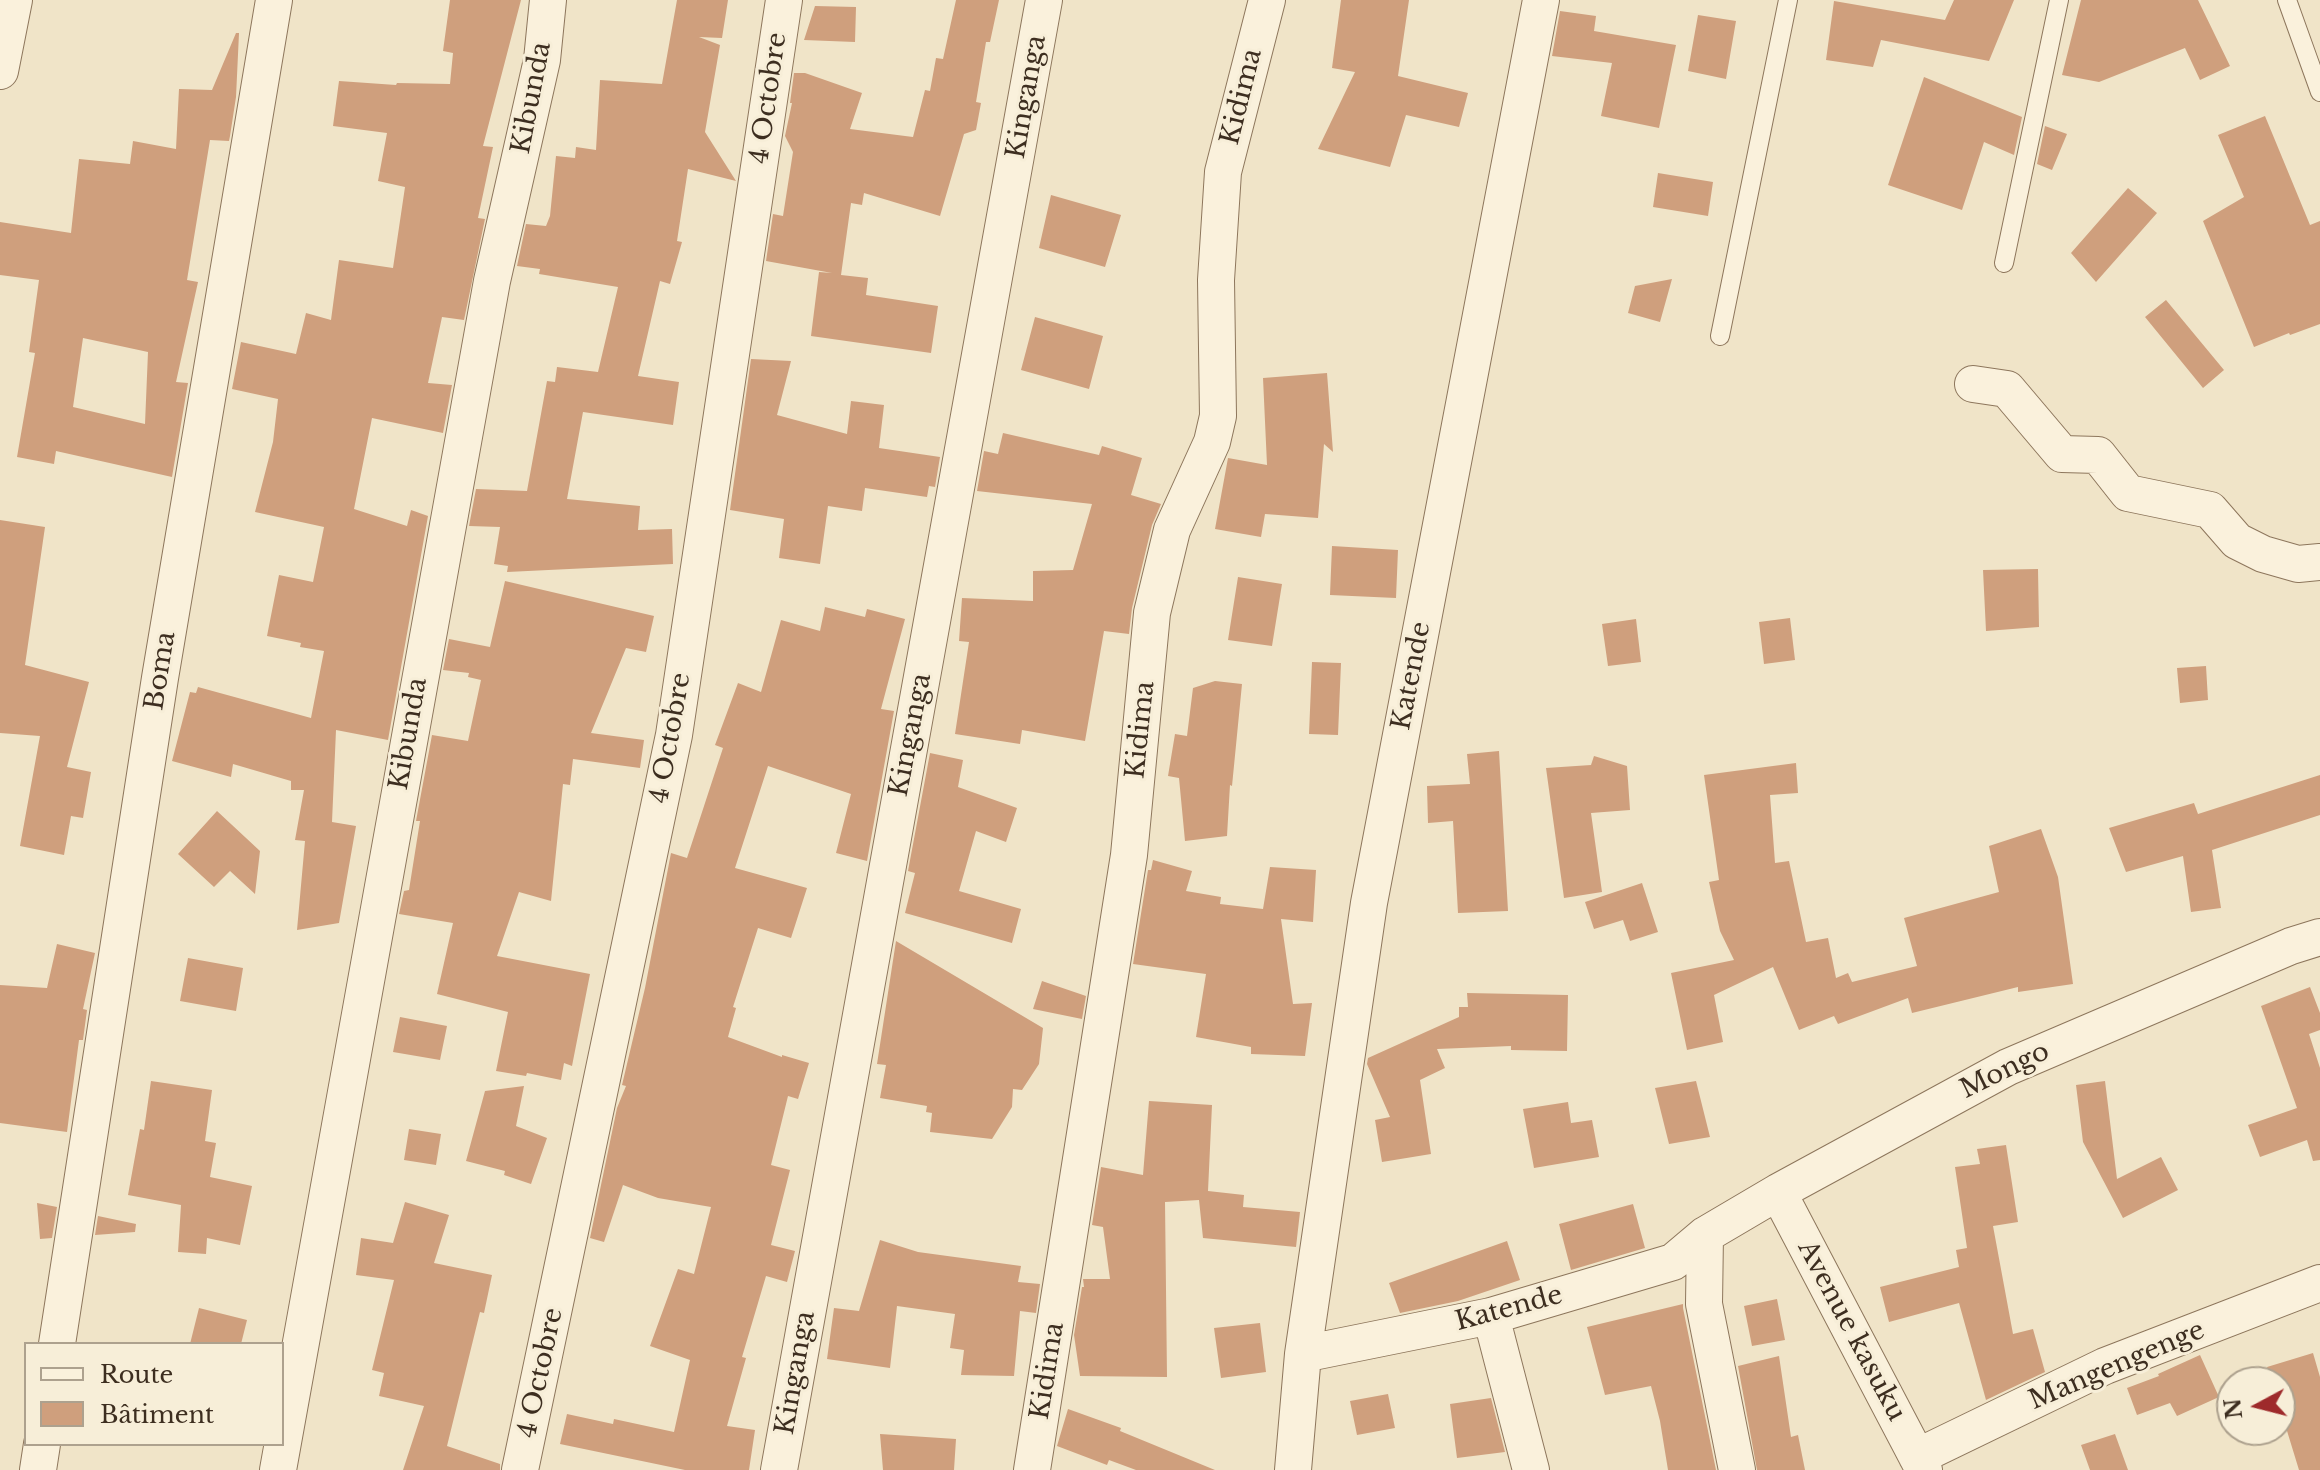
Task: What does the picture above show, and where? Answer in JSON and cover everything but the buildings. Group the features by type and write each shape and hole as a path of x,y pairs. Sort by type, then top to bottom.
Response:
{"street":[{"path":"0,71 14,0"},
{"name":"Boma","path":"57,1342 160,678 274,0"},
{"name":"Kibunda","path":"284,1437 489,296 542,60 548,0"},
{"name":"4 Octobre","path":"520,1470 674,735 784,0"},
{"name":"Kinganga","path":"779,1470 1044,0"},
{"name":"Kidima","path":"1032,1470 1129,855 1152,613 1172,530 1212,442 1218,416 1216,280 1223,172 1267,0"},
{"name":"Katende","path":"1293,1470 1303,1354 1369,903 1541,0"},
{"path":"1973,384 2007,389 2062,454 2098,455 2128,493 2210,510 2237,541 2250,548 2298,564 2320,562"},
{"name":"Mongo","path":"1705,1235 2008,1067 2291,946 2320,937"},
{"name":"Avenue kasuku","path":"1778,1192 1921,1463"},
{"path":"1705,1235 1704,1304 1737,1470"},
{"name":"Katende","path":"1303,1354 1491,1316 1673,1262 1705,1235"},
{"name":"Mangengenge","path":"1921,1463 2105,1366 2320,1283"},
{"path":"1491,1316 1531,1470"},
{"path":"38,1470 42,1446"},
{"name":"Kibunda","path":"278,1470 282,1446"}],"lane":[{"path":"1720,336 1788,0"},
{"path":"2004,263 2059,0"},
{"path":"2287,0 2320,92"}]}
